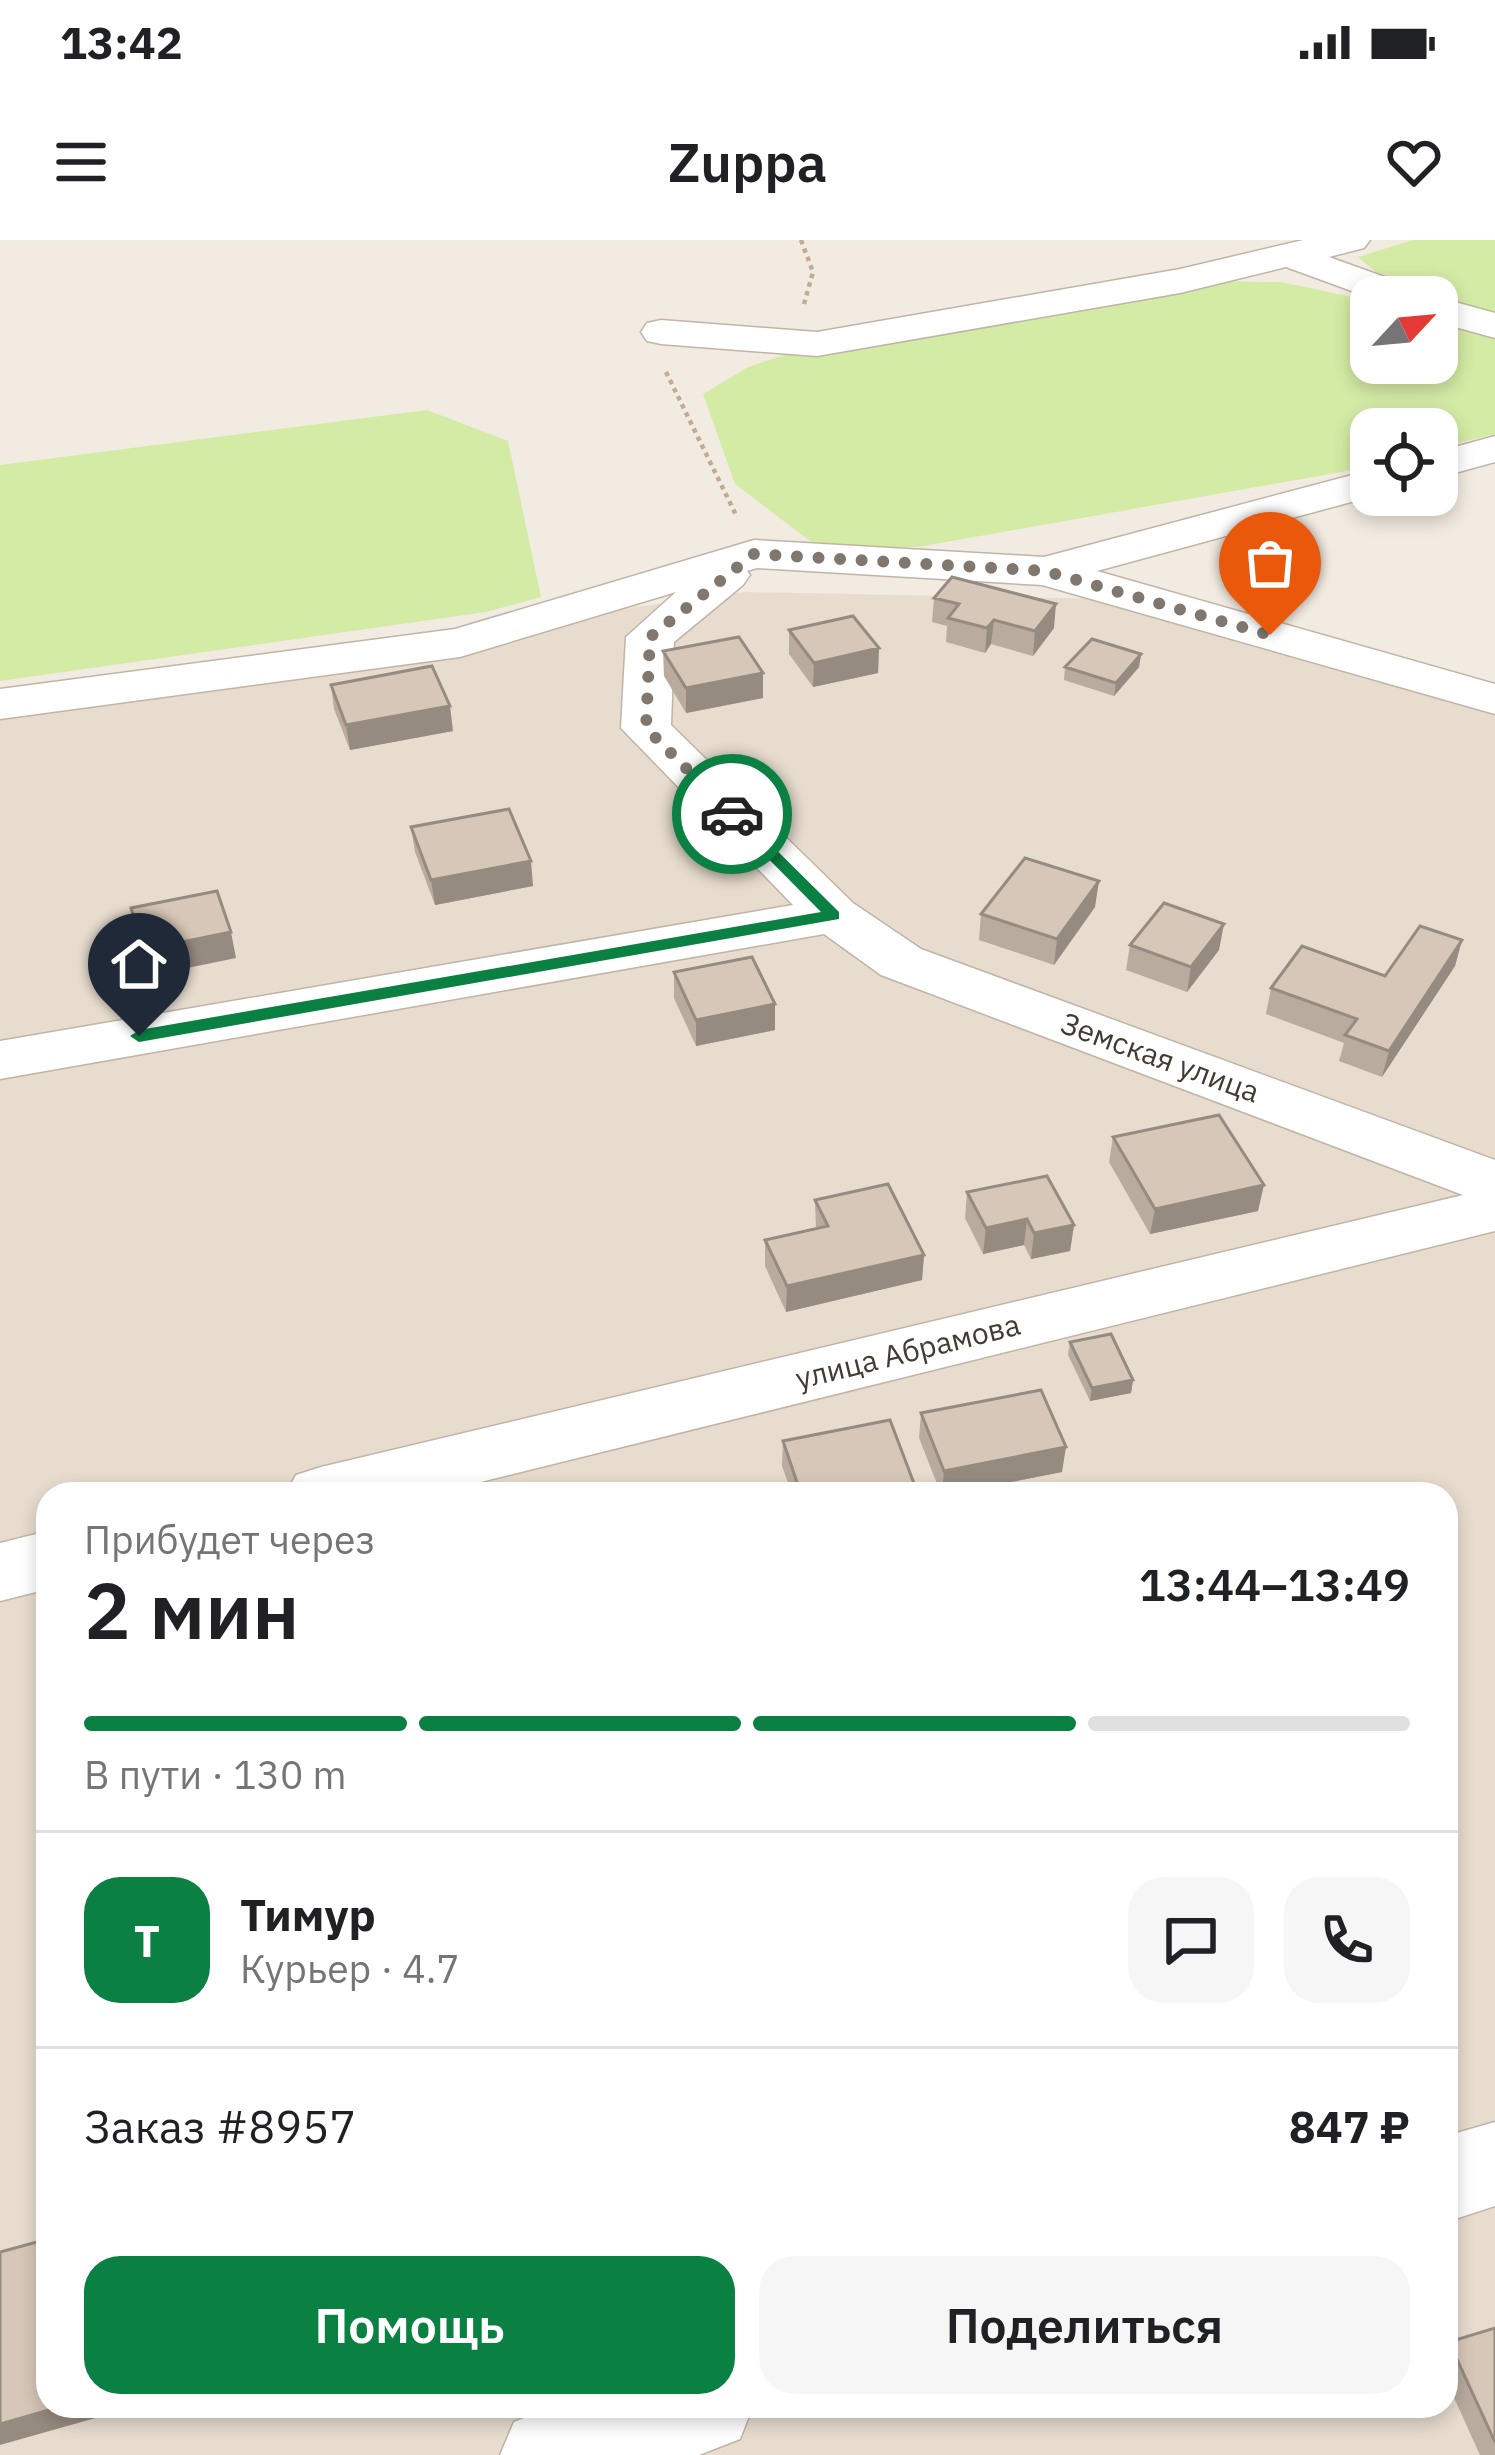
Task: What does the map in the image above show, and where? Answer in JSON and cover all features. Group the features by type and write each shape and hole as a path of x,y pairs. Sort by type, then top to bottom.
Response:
{"street":[{"path":"661,332 817,344 1180,281 1351,240"},
{"path":"1294,256 1350,277"},
{"path":"1458,315 1495,326"},
{"path":"1458,459 1495,449"},
{"path":"1045,571 1350,489"},
{"path":"0,704 460,644 754,554 1045,571 1495,699"},
{"name":"Земская улица","path":"754,554 650,637 646,728 834,915 901,962 1495,1183"},
{"path":"0,1060 834,915"},
{"name":"улица Абрамова","path":"370,1482 1495,1209"},
{"path":"0,1572 36,1563"},
{"path":"1458,2175 1495,2164"},
{"path":"547,2455 668,2418"}],"shaded area":[{"path":"744,592 1107,599 1495,706 1495,2455 0,2455 0,696"}],"green space":[{"path":"1413,240 1495,240 1495,321 1458,306 1458,276 1381,276 1358,257"},
{"path":"1180,281 1281,282 1350,297 1350,384 1458,384 1458,323 1495,336 1495,434 1458,443 1458,408 1350,408 1350,470 918,547 818,547 735,484 703,394 748,367 817,344"},
{"path":"427,410 508,441 541,597 486,612 0,681 0,465"}],"building":[{"path":"952,577 1056,604 1035,631 994,620 987,628 948,618 959,604 934,598"},
{"path":"853,616 879,648 814,663 789,630"},
{"path":"739,637 763,673 686,688 663,651"},
{"path":"1092,639 1141,654 1116,683 1065,667"},
{"path":"432,666 450,706 346,725 331,685"},
{"path":"509,809 531,861 431,880 411,827"},
{"path":"1025,858 1099,881 1057,939 981,914"},
{"path":"217,891 231,932 143,950 131,908"},
{"path":"1164,903 1224,924 1191,967 1130,945"},
{"path":"1420,926 1462,940 1389,1051 1345,1035 1357,1019 1271,988 1302,946 1385,976"},
{"path":"752,957 775,1004 696,1020 674,972"},
{"path":"1219,1115 1264,1185 1155,1209 1113,1137"},
{"path":"1047,1176 1074,1225 1034,1233 1027,1219 986,1228 967,1192"},
{"path":"888,1184 924,1255 787,1286 765,1240 828,1226 815,1200"},
{"path":"1111,1334 1133,1380 1092,1388 1070,1342"},
{"path":"1041,1390 1066,1447 944,1471 921,1413"},
{"path":"890,1420 913,1482 797,1482 783,1441"},
{"path":"36,2242 36,2414 0,2424 0,2252"},
{"path":"1495,2328 1495,2442 1458,2362 1458,2339"}],"way so far":[{"path":"732,814 646,728 650,637 754,554 1045,571 1270,635"}],"route":[{"path":"139,1036 834,915 732,814"}]}
